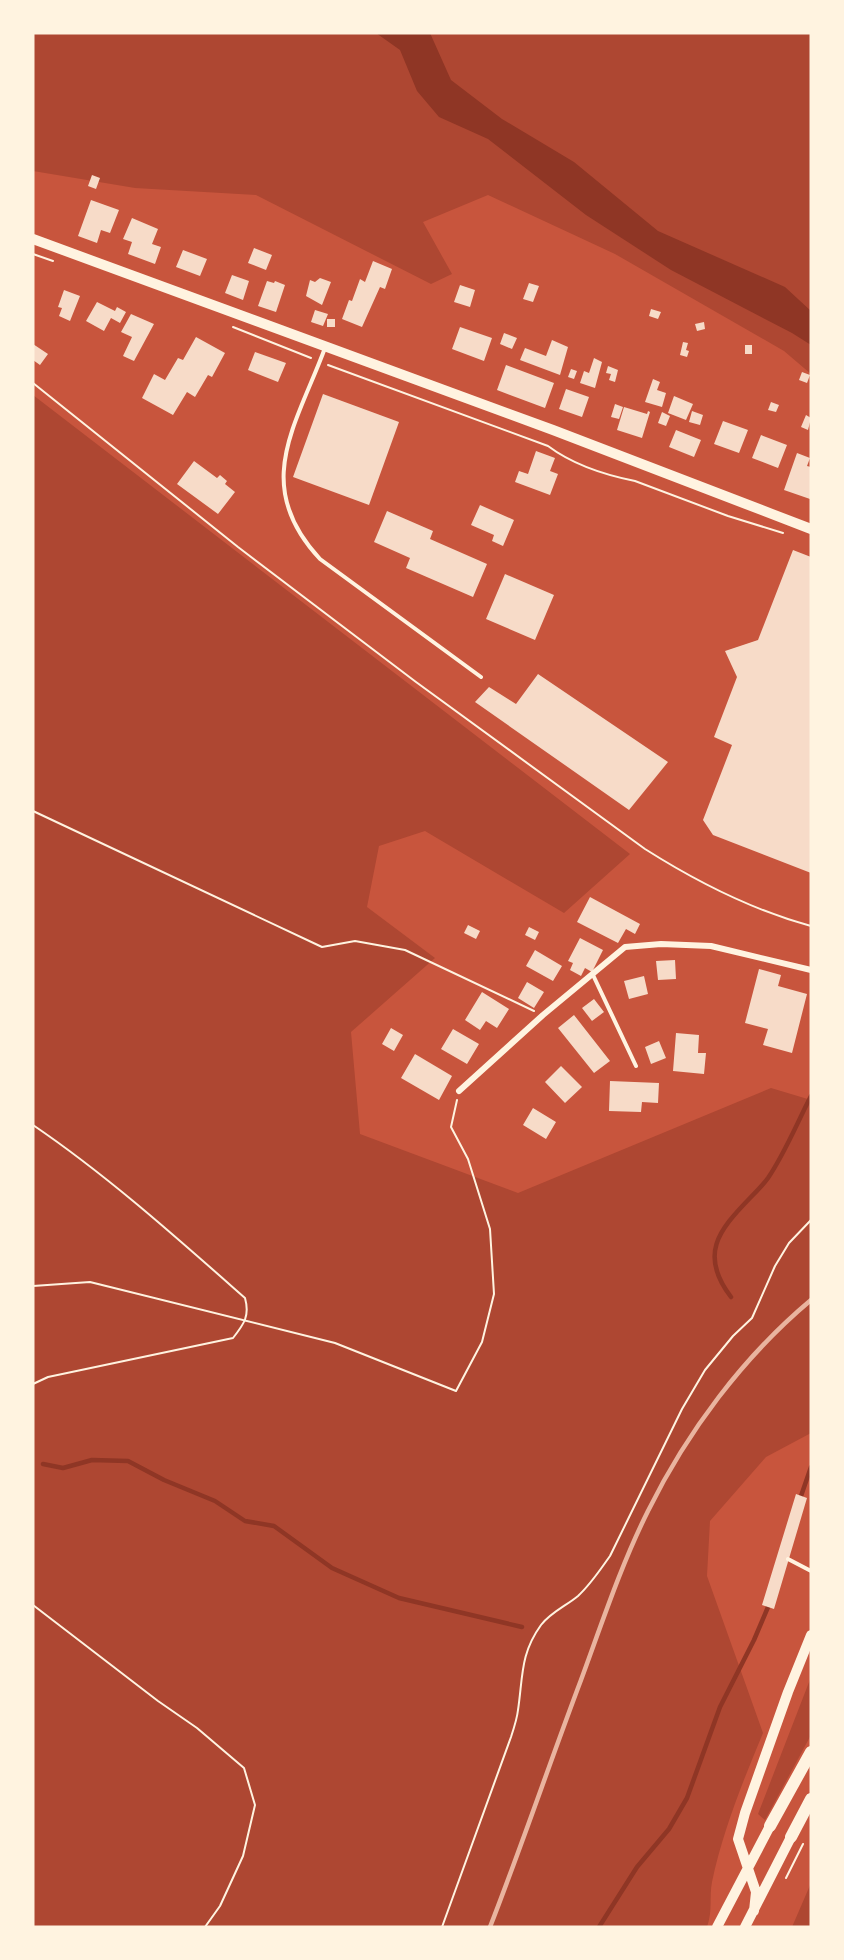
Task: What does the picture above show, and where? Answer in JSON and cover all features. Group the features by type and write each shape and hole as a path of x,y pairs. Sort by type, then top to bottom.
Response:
{"highway":[{"path":"770,1826 811,1752"},
{"path":"791,1837 811,1799"}],"main road":[{"path":"33,239 554,430 811,529"},
{"path":"753,1911 756,1892 738,1839 788,1692 811,1635"},
{"path":"717,1927 770,1826"},
{"path":"745,1927 791,1837"}],"street":[{"path":"459,1091 543,1015 625,947 661,944 711,946 811,970"}],"lane":[{"path":"326,347 290,434 284,456 282,475 289,511 306,544 320,559 481,677"},
{"path":"592,974 636,1066"},
{"path":"788,1559 811,1570"}],"path":[{"path":"33,254 55,262"},
{"path":"232,327 548,446 562,456 583,465 635,481 748,523 787,534"},
{"path":"33,383 238,548 416,682 645,849 734,898 811,926"},
{"path":"33,811 322,947 356,941 405,950 543,1015"},
{"path":"33,1286 90,1282 335,1343 456,1391 482,1342 494,1294 490,1229 468,1159 451,1127 459,1091"},
{"path":"33,1125 81,1157 245,1298 248,1309 246,1322 233,1338 48,1377 33,1384"},
{"path":"442,1927 511,1737 518,1711 523,1662 532,1640 542,1624 555,1611 577,1597 596,1578 610,1556 682,1409 705,1370 733,1336 752,1318 775,1266 789,1243 811,1220"},
{"path":"33,1605 158,1701 197,1728 244,1768 255,1805 243,1856 219,1906 205,1927"}],"shaded area":[{"path":"33,33 811,33 811,374 784,351 615,254 488,195 423,222 452,274 431,284 256,195 135,188 33,171"},
{"path":"376,33 430,33 451,80 502,119 574,162 658,231 785,287 811,311 811,345 671,270 586,215 488,139 439,117 417,91 400,50"},
{"path":"33,395 630,854 564,913 425,831 379,846 367,907 435,958 351,1032 360,1134 518,1193 771,1088 811,1100 811,1433 766,1457 710,1521 707,1576 763,1733 722,1844 712,1882 707,1927 33,1927"},
{"path":"811,1677 811,1735 765,1820 758,1814"},
{"path":"811,1883 811,1927 792,1927"}],"building":[{"path":"92,175 100,178 96,189 88,186"},
{"path":"91,200 119,210 110,233 101,230 97,243 78,236"},
{"path":"132,218 158,229 152,244 161,247 155,264 128,254 132,242 123,239"},
{"path":"254,248 272,255 266,270 248,263"},
{"path":"183,250 207,259 200,276 176,267"},
{"path":"373,261 392,269 385,289 380,287 362,327 342,319 360,279 365,282"},
{"path":"232,275 249,281 243,300 225,293"},
{"path":"320,278 331,282 322,305 306,296 310,280 315,282"},
{"path":"267,281 285,285 276,312 258,306"},
{"path":"529,283 539,286 533,302 523,299"},
{"path":"460,285 475,290 470,307 454,302"},
{"path":"64,290 80,296 70,321 59,316 62,308 58,307"},
{"path":"97,302 115,311 117,307 126,312 120,323 111,318 104,331 86,321"},
{"path":"651,309 661,312 658,319 649,316"},
{"path":"315,310 328,314 323,326 311,322"},
{"path":"131,314 154,324 134,361 123,356 132,337 121,332"},
{"path":"327,319 335,319 335,327 327,327"},
{"path":"704,322 705,329 697,331 695,324"},
{"path":"460,327 492,338 484,361 452,349"},
{"path":"504,333 517,338 512,349 500,344"},
{"path":"196,337 225,353 212,377 208,375 195,397 187,392 173,415 142,398 154,374 165,380 178,358 183,360"},
{"path":"552,340 568,347 560,375 520,360 525,348 546,356"},
{"path":"683,342 688,343 687,357 680,355"},
{"path":"33,344 48,354 40,365 33,360"},
{"path":"745,345 752,345 752,354 745,354"},
{"path":"255,352 286,363 278,382 248,370"},
{"path":"594,358 602,362 595,388 580,383 584,371 589,373"},
{"path":"506,365 554,383 545,408 497,390"},
{"path":"608,366 618,370 615,382 609,380 611,374 606,373"},
{"path":"571,369 577,371 574,379 568,377"},
{"path":"802,372 810,375 807,383 799,380"},
{"path":"653,379 660,382 657,390 666,393 662,407 645,402"},
{"path":"566,389 589,397 582,417 559,409"},
{"path":"323,394 399,422 369,505 293,477"},
{"path":"674,396 693,404 686,420 668,413"},
{"path":"771,402 779,405 776,412 768,410"},
{"path":"615,404 623,407 619,419 611,417"},
{"path":"624,407 647,414 648,411 650,412 642,438 617,430"},
{"path":"692,411 703,415 700,425 689,422"},
{"path":"662,412 670,416 666,426 658,423"},
{"path":"806,415 811,418 808,430 801,427"},
{"path":"723,421 748,430 739,453 714,444"},
{"path":"676,430 701,440 694,457 669,447"},
{"path":"761,435 787,445 778,468 752,458"},
{"path":"536,451 555,458 550,471 558,474 550,495 515,482 519,471 528,474"},
{"path":"797,453 810,458 807,466 811,467 810,499 784,490"},
{"path":"194,461 217,478 220,475 227,481 225,484 235,492 218,514 177,484"},
{"path":"480,505 514,520 503,546 492,541 494,535 471,525"},
{"path":"387,511 433,531 430,539 487,564 473,597 406,568 410,558 374,542"},
{"path":"793,550 811,557 811,873 713,835 703,820 732,745 714,737 737,677 725,651 758,640"},
{"path":"505,574 554,595 535,640 486,619"},
{"path":"538,674 668,762 629,810 475,702 489,687 516,704"},
{"path":"590,897 640,924 635,934 626,929 618,943 577,922"},
{"path":"468,925 480,931 476,939 464,933"},
{"path":"529,927 539,932 535,940 525,935"},
{"path":"580,938 603,950 592,972 585,968 581,976 570,970 573,963 568,961"},
{"path":"535,950 562,966 553,981 526,966"},
{"path":"675,960 676,979 658,980 656,961"},
{"path":"759,969 781,975 778,986 807,994 792,1053 763,1045 768,1029 745,1023"},
{"path":"644,976 648,994 629,999 624,981"},
{"path":"527,982 544,992 534,1008 518,998"},
{"path":"482,992 509,1009 497,1028 486,1021 480,1030 465,1020"},
{"path":"594,999 604,1012 592,1021 582,1008"},
{"path":"574,1015 610,1061 594,1073 558,1028"},
{"path":"391,1028 403,1035 394,1051 382,1044"},
{"path":"453,1029 479,1044 467,1064 441,1049"},
{"path":"676,1033 699,1035 698,1053 706,1053 704,1074 673,1071"},
{"path":"659,1041 666,1058 651,1064 645,1047"},
{"path":"415,1054 452,1076 439,1100 401,1078"},
{"path":"561,1066 582,1087 565,1103 545,1082"},
{"path":"610,1081 659,1083 658,1103 642,1102 641,1112 609,1111"},
{"path":"533,1108 556,1122 546,1139 523,1125"},
{"path":"796,1494 807,1498 774,1609 762,1605"}],"waterway":[{"path":"731,1297 721,1282 716,1268 716,1244 729,1221 764,1183 774,1168 811,1096"},
{"path":"43,1464 63,1468 92,1460 128,1461 164,1480 215,1501 245,1521 274,1526 332,1568 399,1598 522,1627"},
{"path":"801,1496 811,1467"},
{"path":"599,1927 637,1867 669,1829 687,1798 720,1707 768,1607"}],"railway":[{"path":"490,1927 612,1594 648,1511 680,1453 719,1397 762,1346 811,1300"}]}
